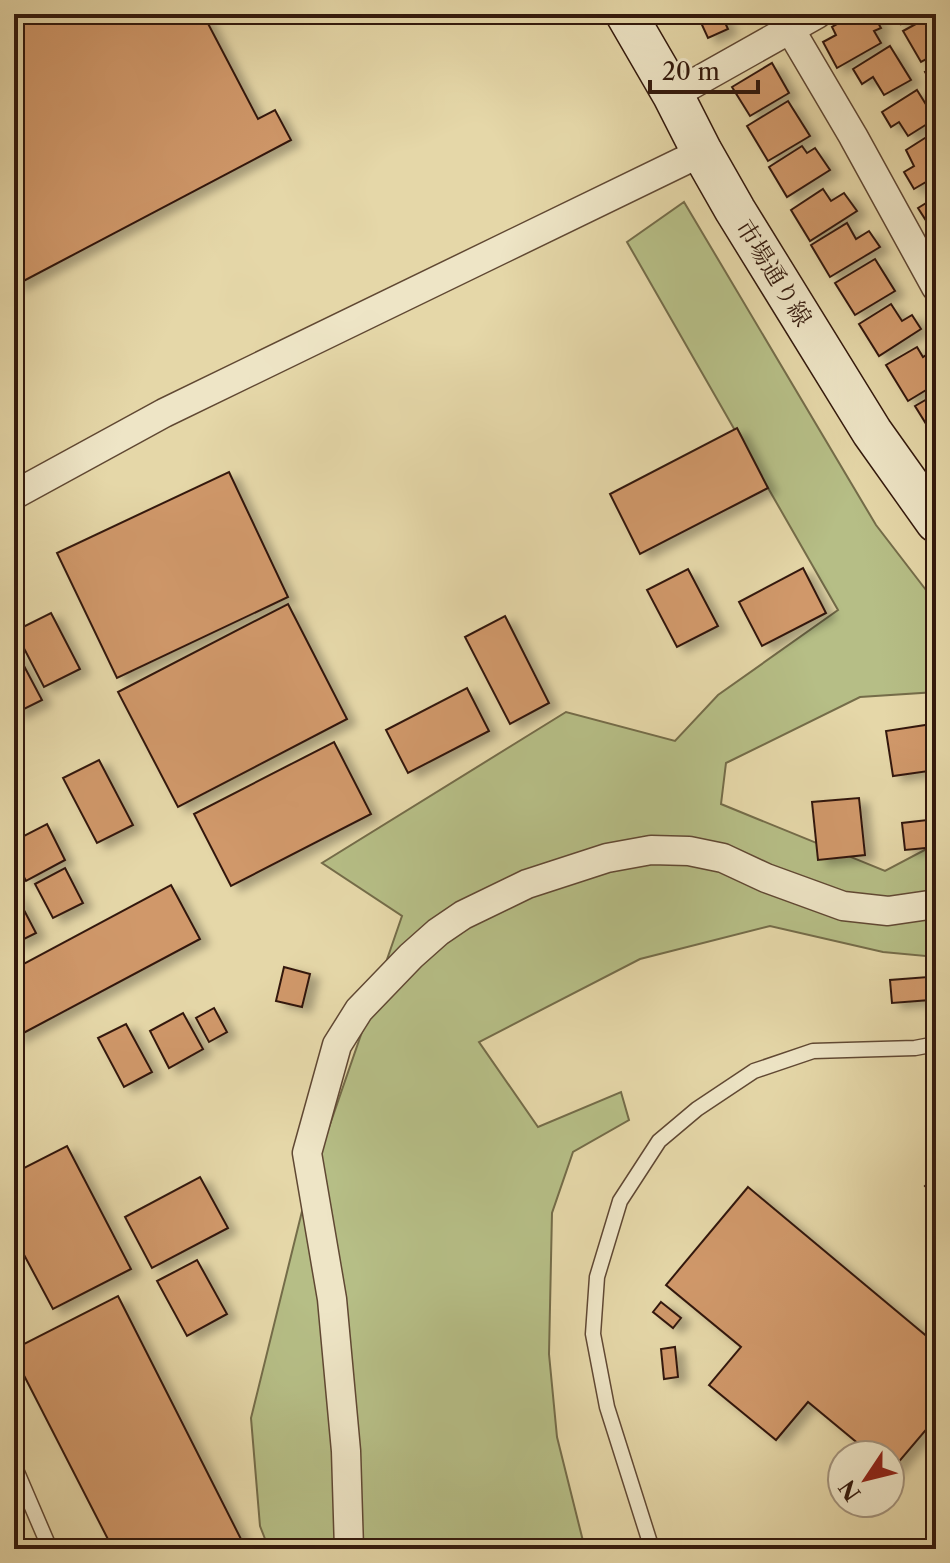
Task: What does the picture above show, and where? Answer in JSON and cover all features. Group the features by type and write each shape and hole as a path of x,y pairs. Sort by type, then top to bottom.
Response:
{"street":[{"name":"市場通り線","path":"626,14 735,210 872,432 936,522"},
{"path":"673,95 817,14"},
{"path":"790,29 936,287"},
{"path":"14,495 178,406 702,152"},
{"path":"349,1549 346,1451 332,1299 307,1153 337,1045 359,1010 411,956 463,915 527,884 607,858 651,850 689,851 723,858 766,878 843,906 888,911 936,904"}],"lane":[{"path":"652,1549 607,1407 593,1334 597,1277 620,1201 659,1141 697,1109 754,1071 813,1051 915,1048 936,1044"},
{"path":"14,1465 50,1549"}],"green space":[{"path":"684,202 876,525 936,603 936,692 860,697 726,763 721,804 885,871 936,844 936,957 883,952 770,926 640,959 479,1042 538,1127 621,1092 629,1120 573,1152 552,1213 549,1354 557,1437 585,1549 269,1549 260,1526 251,1418 307,1191 402,916 322,863 566,712 675,741 718,695 838,610 627,242"}],"building":[{"path":"14,14 203,14 258,119 275,110 291,140 14,286"},
{"path":"697,14 721,14 728,29 708,38"},
{"path":"855,14 873,14 881,28 874,31 881,43 837,68 823,42 836,35 832,27"},
{"path":"896,14 919,14 901,24"},
{"path":"934,14 936,54 921,62 903,31"},
{"path":"890,46 911,80 884,95 873,77 862,84 853,69"},
{"path":"772,63 789,93 750,116 732,87"},
{"path":"936,66 936,91 925,72"},
{"path":"917,90 935,119 908,136 899,122 891,127 882,112"},
{"path":"788,101 810,136 768,161 747,126"},
{"path":"936,131 936,176 914,189 904,172 914,166 906,150"},
{"path":"802,146 807,153 815,148 830,170 787,197 769,167"},
{"path":"823,189 831,201 844,193 857,211 810,241 791,210"},
{"path":"936,197 936,227 932,230 918,208"},
{"path":"847,223 856,239 869,231 880,247 830,277 811,245"},
{"path":"875,259 895,291 855,315 835,283"},
{"path":"891,304 902,321 912,315 921,329 879,356 859,324"},
{"path":"917,347 923,357 934,350 936,352 936,384 908,401 886,365"},
{"path":"936,394 936,440 915,406"},
{"path":"737,428 768,488 640,554 610,494"},
{"path":"229,472 288,597 117,678 57,553"},
{"path":"803,568 826,613 762,646 739,602"},
{"path":"688,569 718,626 677,647 647,590"},
{"path":"288,604 347,719 178,807 118,692"},
{"path":"51,613 80,669 44,687 15,631"},
{"path":"505,616 549,703 510,724 465,637"},
{"path":"14,647 42,700 14,714"},
{"path":"467,688 489,731 408,773 386,730"},
{"path":"932,724 936,770 893,776 886,731"},
{"path":"334,742 371,814 231,886 194,814"},
{"path":"99,760 133,825 97,843 63,778"},
{"path":"859,798 865,855 818,860 812,802"},
{"path":"936,819 936,847 905,850 902,823"},
{"path":"47,824 65,860 26,881 14,858 14,841"},
{"path":"65,868 83,903 53,918 35,884"},
{"path":"171,885 200,939 14,1038 14,969"},
{"path":"14,891 36,933 14,944"},
{"path":"284,967 310,974 302,1007 276,1001"},
{"path":"928,977 930,1000 892,1003 890,980"},
{"path":"214,1008 227,1032 209,1042 196,1018"},
{"path":"183,1013 203,1049 169,1068 150,1031"},
{"path":"126,1024 152,1072 124,1087 98,1038"},
{"path":"67,1146 131,1269 53,1309 14,1236 14,1173"},
{"path":"936,1176 936,1197 925,1186"},
{"path":"200,1177 228,1228 152,1268 125,1217"},
{"path":"748,1187 936,1344 936,1418 906,1453 906,1439 853,1439 808,1402 776,1440 709,1385 741,1347 666,1285"},
{"path":"197,1260 227,1314 187,1336 157,1281"},
{"path":"118,1296 246,1549 113,1549 14,1356 14,1349"},
{"path":"661,1302 681,1318 673,1328 653,1312"},
{"path":"675,1347 678,1377 664,1379 661,1349"}]}
